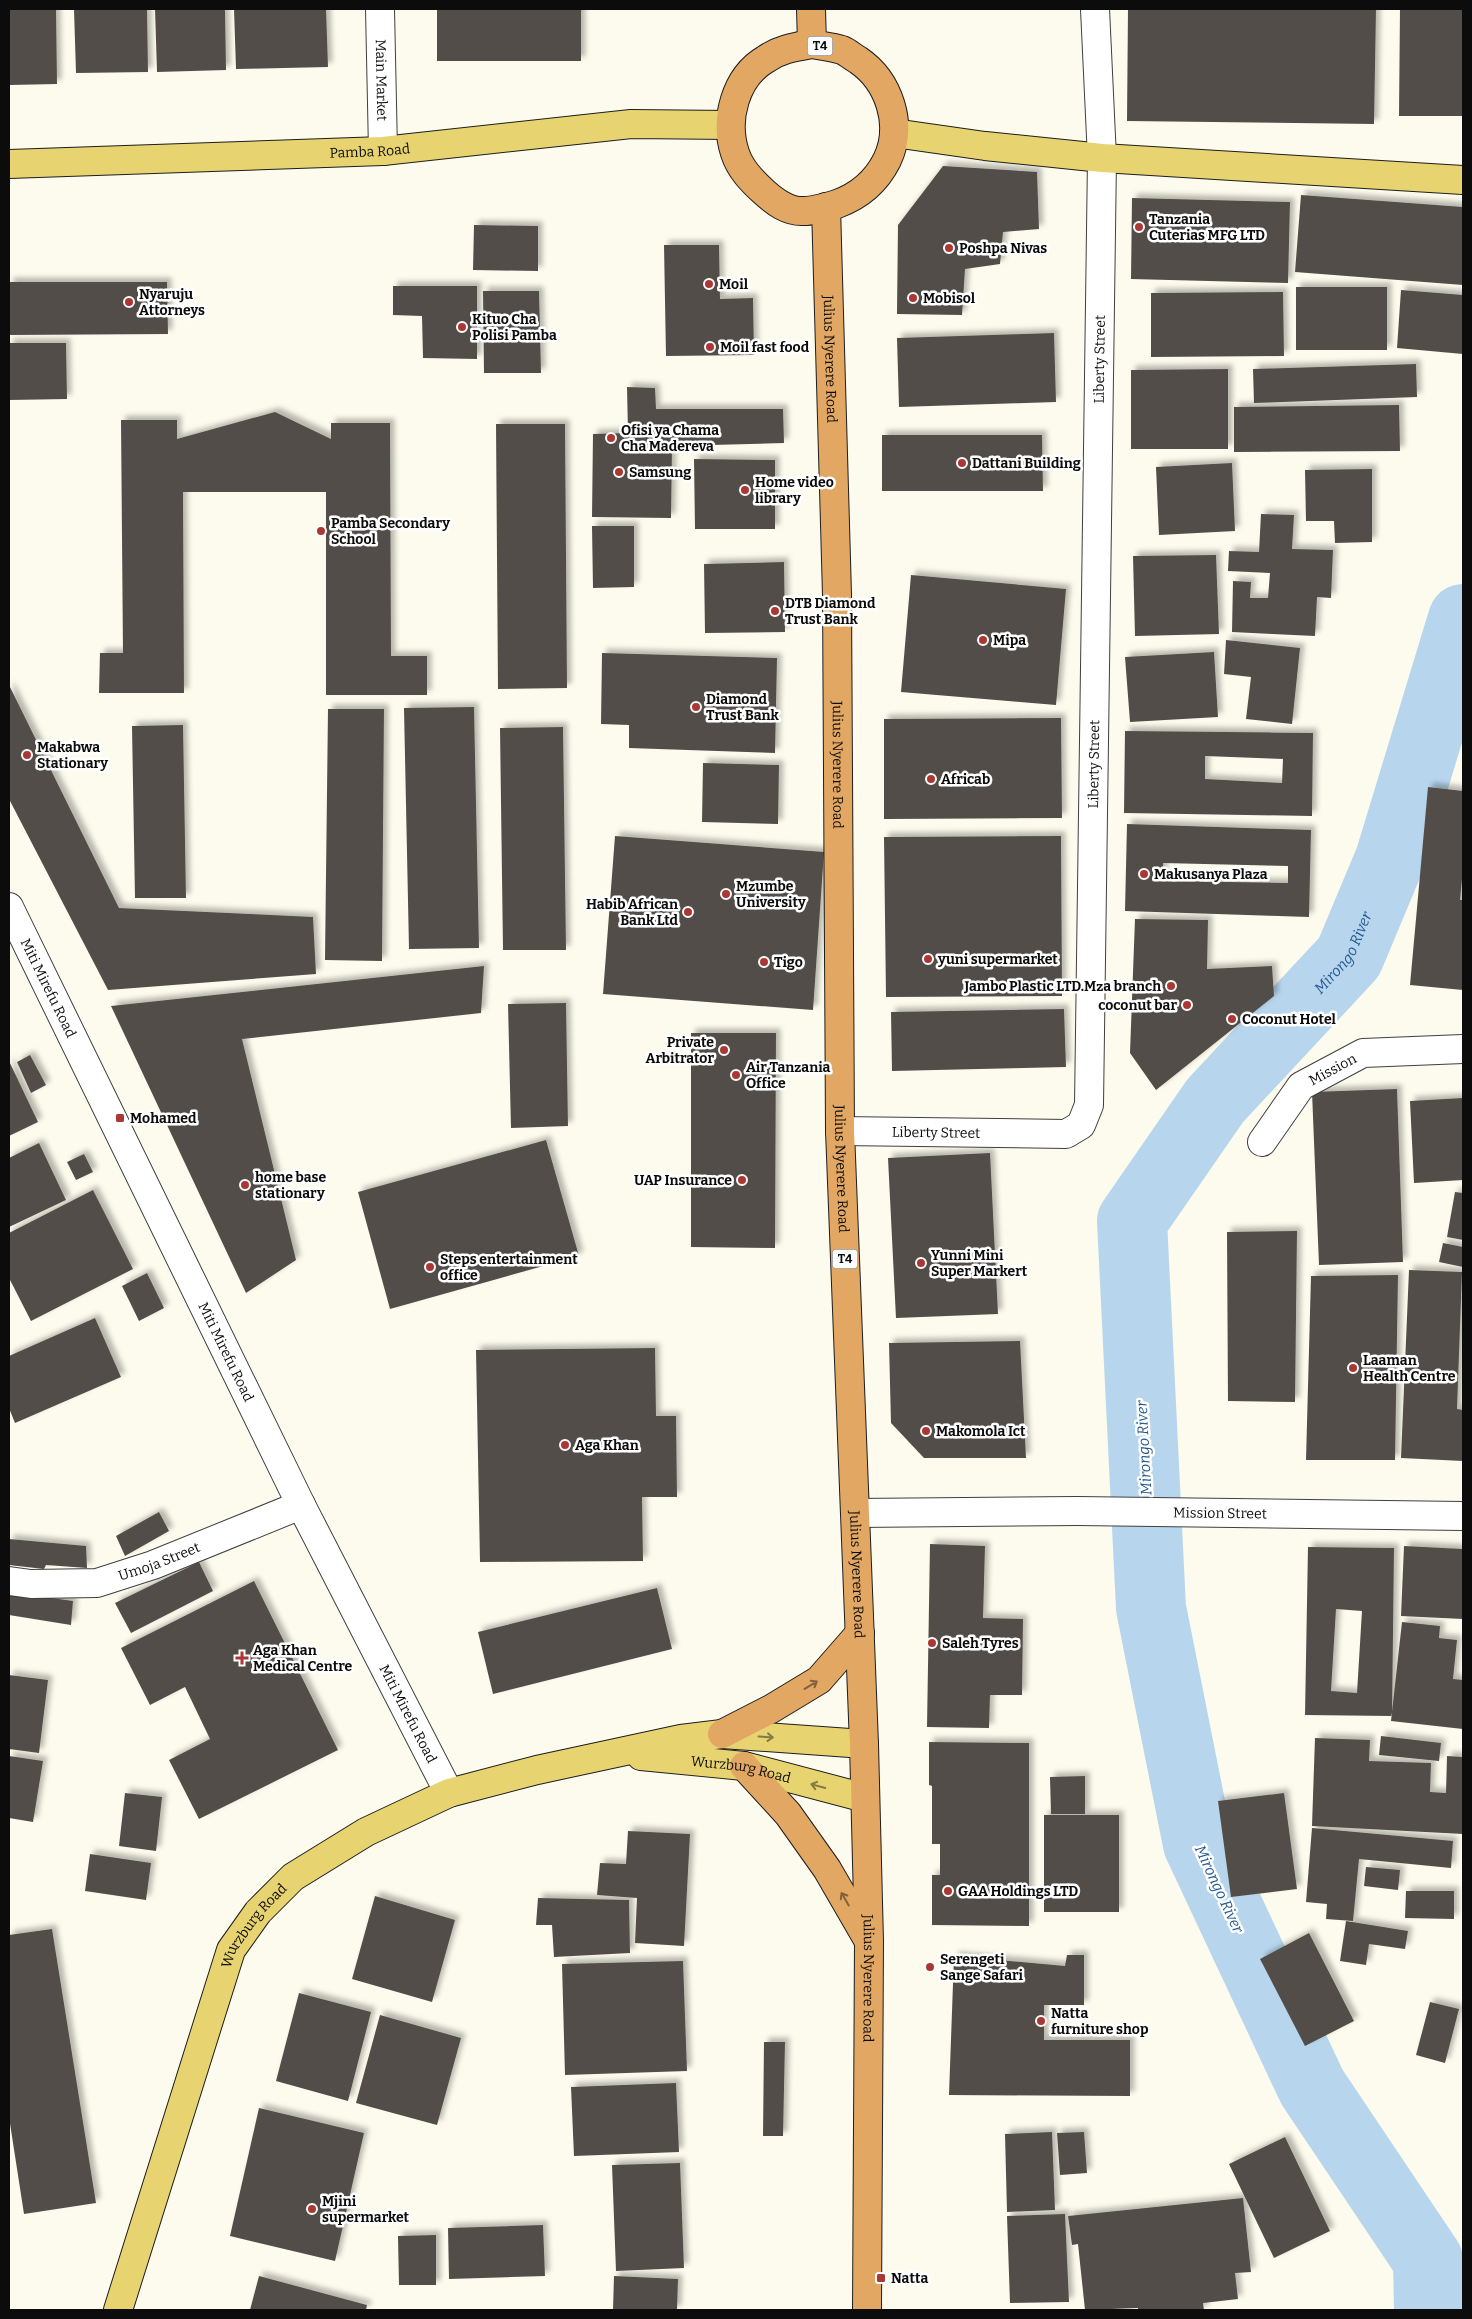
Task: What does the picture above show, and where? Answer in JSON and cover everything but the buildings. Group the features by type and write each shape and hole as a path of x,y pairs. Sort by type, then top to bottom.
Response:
{"highway":[{"name":"T4","path":"811,9 812,44"},
{"name":"T4","path":"812,44 843,50 870,68 888,95 893,114 894,133 887,160 873,182 852,198 826,207 803,212 777,204 750,179 735,154 730,125 734,100 746,77 764,59 787,48 812,44"},
{"name":"Julius Nyerere Road","path":"826,207 837,595 840,1131 856,1513 869,1941 867,2310"},
{"path":"722,1734 771,1709 819,1680 860,1633"},
{"path":"744,1766 788,1814 827,1869 869,1941"}],"main road":[{"name":"Pamba Road","path":"9,164 383,151 631,124 730,125"},
{"path":"894,133 985,146 1102,158 1463,180"},
{"name":"Wurzburg Road","path":"118,2310 232,1950 258,1912 293,1877 366,1832 449,1792 537,1770 680,1739 722,1734 864,1744"},
{"name":"Wurzburg Road","path":"614,1754 744,1766 865,1798"}],"street":[{"name":"Main Market","path":"380,9 383,151"},
{"name":"Liberty Street","path":"840,1131 1066,1134 1081,1125 1089,1106 1102,158 1095,9"},
{"name":"Miti Mirefu Road","path":"9,907 301,1505 449,1792"},
{"name":"Mission","path":"1262,1142 1301,1086 1363,1054 1463,1049"},
{"name":"Umoja Street","path":"9,1580 31,1584 97,1583 153,1565 301,1505"},
{"name":"Mission Street","path":"856,1513 1077,1511 1463,1516"}],"waterway":[{"name":"Mirongo River","path":"1429,2310 1428,2260 1312,2087 1198,1844 1151,1608 1132,1221 1215,1101 1349,957 1390,859 1463,619"}],"place":[{"name":"Tanzania Cuterias MFG LTD","path":"1139,227"},
{"name":"Poshpa Nivas","path":"949,248"},
{"name":"Moil","path":"709,284"},
{"name":"Mobisol","path":"913,298"},
{"name":"Nyaruju Attorneys","path":"129,302"},
{"name":"Kituo Cha Polisi Pamba","path":"462,327"},
{"name":"Moil fast food","path":"710,347"},
{"name":"Ofisi ya Chama Cha Madereva","path":"611,438"},
{"name":"Dattani Building","path":"962,463"},
{"name":"Samsung","path":"619,472"},
{"name":"Home video library","path":"745,490"},
{"name":"Pamba Secondary School","path":"321,531"},
{"name":"DTB Diamond Trust Bank","path":"775,611"},
{"name":"Mipa","path":"983,640"},
{"name":"Diamond Trust Bank","path":"696,707"},
{"name":"Makabwa Stationary","path":"27,755"},
{"name":"Africab","path":"931,779"},
{"name":"Makusanya Plaza","path":"1144,874"},
{"name":"Mzumbe University","path":"726,894"},
{"name":"Habib African Bank Ltd","path":"688,912"},
{"name":"yuni supermarket","path":"928,959"},
{"name":"Tigo","path":"764,962"},
{"name":"Jambo Plastic LTD.Mza branch","path":"1171,986"},
{"name":"coconut bar","path":"1187,1005"},
{"name":"Coconut Hotel","path":"1232,1019"},
{"name":"Private Arbitrator","path":"724,1050"},
{"name":"Air Tanzania Office","path":"736,1075"},
{"name":"Mohamed","path":"120,1118"},
{"name":"UAP Insurance","path":"742,1180"},
{"name":"home base stationary","path":"245,1185"},
{"name":"Yunni Mini Super Markert","path":"921,1263"},
{"name":"Steps entertainment office","path":"430,1267"},
{"name":"Laaman Health Centre","path":"1353,1368"},
{"name":"Makomola Ict","path":"926,1431"},
{"name":"Aga Khan","path":"565,1445"},
{"name":"Saleh Tyres","path":"932,1643"},
{"name":"Aga Khan Medical Centre","path":"242,1658"},
{"name":"GAA Holdings LTD","path":"948,1891"},
{"name":"Serengeti Sange Safari","path":"930,1967"},
{"name":"Natta furniture shop","path":"1041,2021"},
{"name":"Mjini supermarket","path":"312,2209"},
{"name":"Natta","path":"881,2278"}]}
